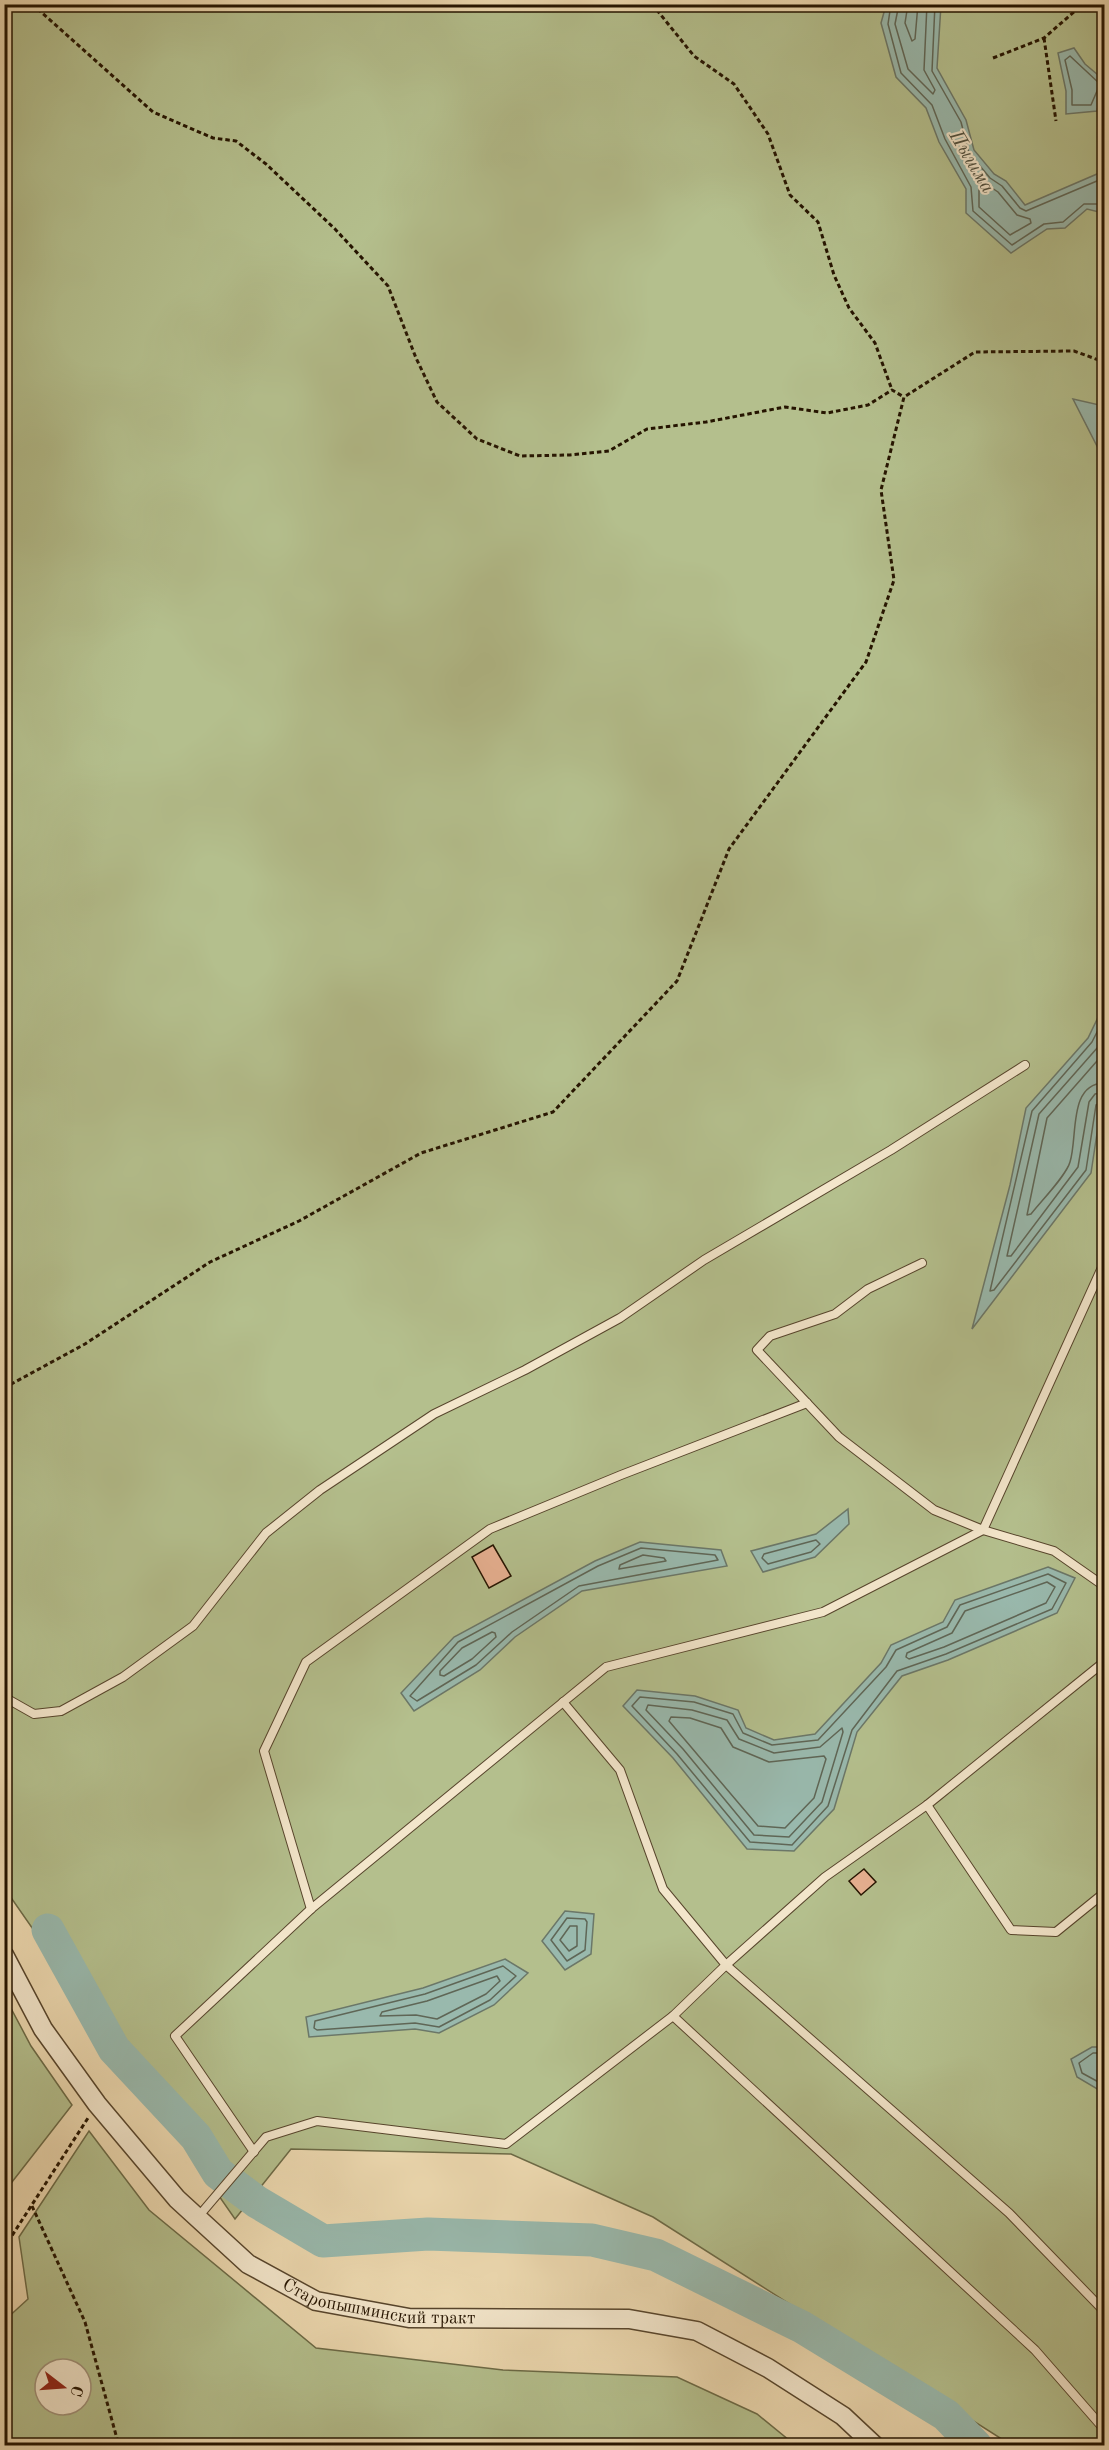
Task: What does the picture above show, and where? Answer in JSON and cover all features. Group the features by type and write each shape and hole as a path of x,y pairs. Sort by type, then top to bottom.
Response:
{"street":[{"name":"Старопышминский тракт","path":"4,1955 43,2029 97,2104 177,2199 248,2264 316,2301 409,2318 629,2319 697,2331 777,2374 843,2416 875,2445"}],"lane":[{"path":"4,1697 34,1714 61,1711 123,1677 194,1626 266,1533 320,1490 434,1414 525,1370 620,1318 704,1260 891,1150 1025,1065"},
{"path":"922,1263 868,1289 835,1314 770,1336 757,1350 839,1437 934,1510 983,1530 1054,1551 1104,1586"},
{"path":"253,2152 175,2036 311,1909 606,1667 823,1612 983,1530 1104,1263"},
{"path":"311,1909 264,1751 306,1662 490,1529 807,1403"},
{"path":"198,2217 266,2137 317,2121 506,2144 673,2016 726,1965 825,1877 927,1805 1104,1662"},
{"path":"563,1702 620,1770 663,1889 726,1965 1009,2213 1104,2311"},
{"path":"927,1805 1011,1930 1056,1932 1104,1893"},
{"path":"673,2016 1035,2350 1104,2430"}],"path":[{"path":"32,4 153,112 213,138 236,141 266,164 335,230 388,286 416,358 437,402 477,439 520,456 570,455 609,451 647,429 706,422 785,407 826,413 868,405 892,390"},
{"path":"652,4 694,56 734,84 768,134 790,195 818,222 834,275 849,308 875,343 892,390 904,397"},
{"path":"993,58 1044,38 1083,4"},
{"path":"1044,38 1056,122"},
{"path":"4,1388 86,1344 210,1262 299,1221 421,1153 553,1113 677,981 729,849 866,662 894,580 881,490 904,397 975,352 1074,351 1104,362"},
{"path":"4,2248 97,2104"},
{"path":"32,2205 86,2322 119,2445"}],"green space":[{"path":"4,5 1104,5 1104,2445 1011,2445 653,2217 511,2154 291,2149 235,2219 5,1889"},
{"path":"5,1997 31,2046 72,2105 5,2191"},
{"path":"89,2131 149,2210 316,2348 503,2370 677,2377 757,2414 795,2445 5,2445 5,2320 28,2299 19,2237"}],"water":[{"name":"Пышма","path":"886,5 941,5 937,68 966,120 974,150 994,174 1006,181 1025,205 1104,171 1104,209 1099,212 1087,209 1065,228 1047,229 1011,253 966,213 966,189 939,142 926,108 896,77 881,23"},
{"path":"1074,48 1085,64 1104,80 1097,111 1066,114 1066,91 1058,53"},
{"path":"1073,399 1104,406 1104,456 1101,454"},
{"path":"1104,1005 1104,1087 1091,1173 972,1329 1010,1185 1026,1108 1088,1038"},
{"path":"848,1509 849,1524 815,1557 763,1572 751,1551 816,1534"},
{"path":"640,1542 721,1550 727,1566 582,1591 515,1637 480,1670 414,1711 401,1693 454,1637 595,1561"},
{"path":"1048,1567 1075,1578 1057,1613 948,1660 902,1676 857,1732 834,1809 794,1851 747,1849 673,1758 623,1706 637,1690 695,1696 738,1710 746,1728 774,1740 815,1734 881,1663 891,1645 943,1622 955,1600"},
{"path":"565,1911 594,1914 591,1954 565,1970 542,1941"},
{"path":"505,1959 528,1973 494,2005 439,2033 415,2029 309,2037 306,2017 423,1988"},
{"path":"1092,2047 1104,2047 1104,2093 1077,2077 1071,2059"}],"building":[{"path":"493,1545 511,1576 489,1588 472,1557"},
{"path":"864,1869 876,1882 861,1895 849,1881"}],"waterway":[{"path":"48,1930 114,2049 196,2137 218,2173 257,2202 323,2241 428,2234 592,2240 656,2255 802,2327 946,2415 976,2446"}]}
